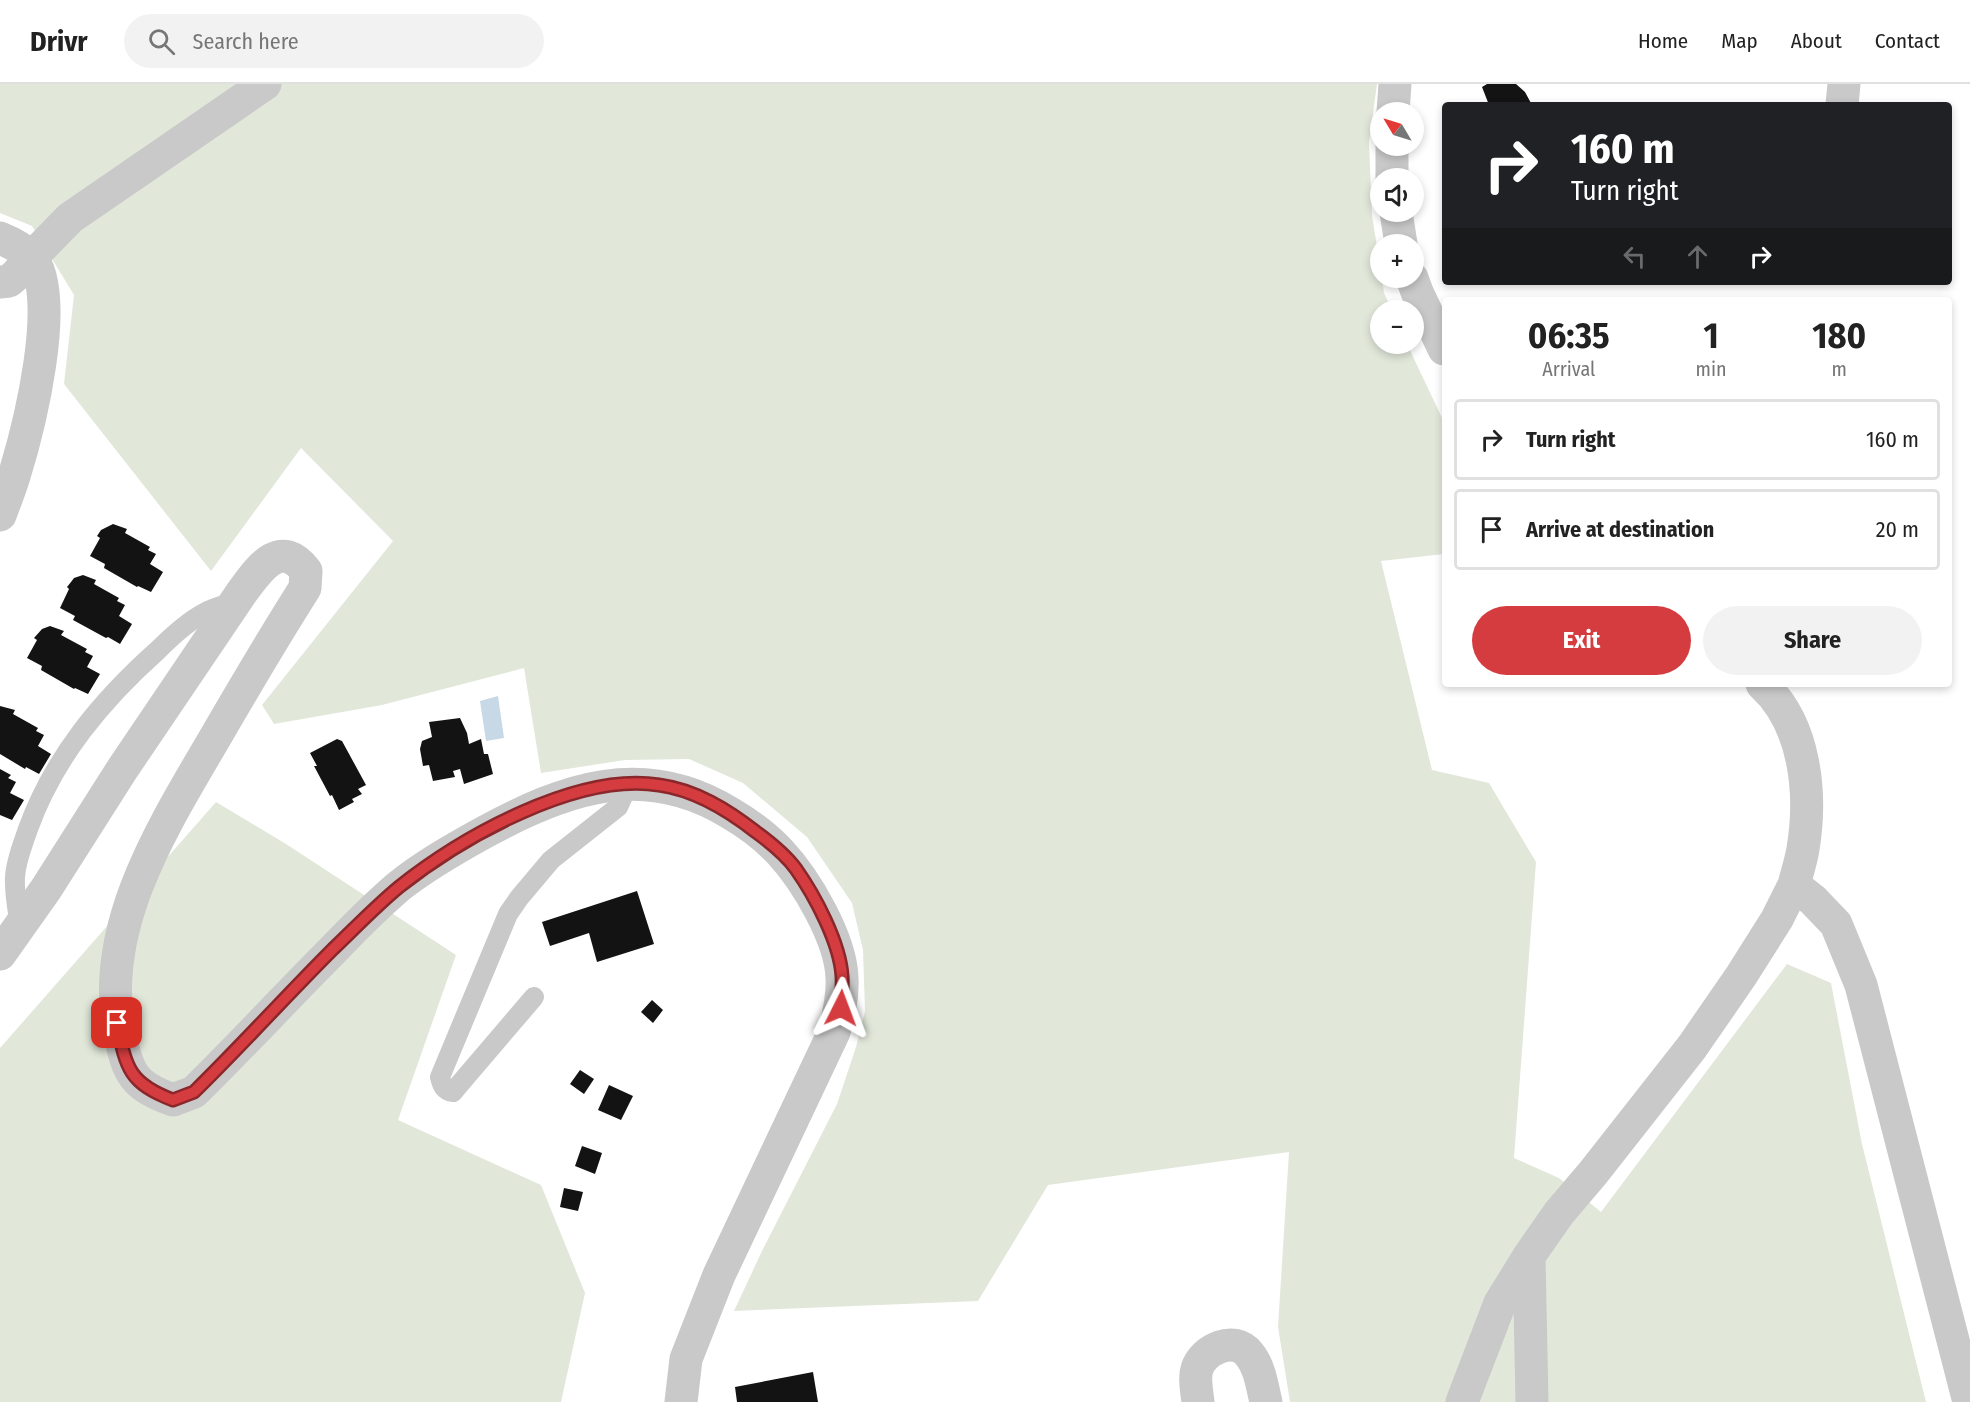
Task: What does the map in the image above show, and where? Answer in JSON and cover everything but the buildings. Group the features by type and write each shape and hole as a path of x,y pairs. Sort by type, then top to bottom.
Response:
{"street":[{"path":"0,282 9,281 70,218 265,84"},
{"path":"1394,102 1395,84"},
{"path":"1842,102 1844,84"},
{"path":"0,238 12,243 31,258 40,275 44,294 40,363 30,415 14,477 0,515"},
{"path":"1416,288 1442,345"},
{"path":"0,954 46,889 123,768 237,601 260,569 272,559 284,555 298,560 306,571 304,588 180,796 151,853 131,904 119,944 115,975 117,1023 124,1056 132,1075 152,1092 173,1100 194,1092 398,887 447,853 540,805 601,786 624,783 660,785 711,801 740,819 775,847 795,868 812,895 831,933 842,976 841,1008 834,1032 719,1275 686,1359 681,1402"},
{"path":"1462,1402 1500,1303 1529,1256 1559,1213 1692,1047 1772,928 1794,885 1803,851 1807,818 1803,764 1783,707 1765,687"},
{"path":"1794,885 1813,900 1836,924 1861,985 1969,1402"},
{"path":"1529,1256 1532,1402"},
{"path":"1198,1402 1197,1369 1217,1347 1233,1344 1248,1352 1258,1370 1266,1402"}],"lane":[{"path":"20,927 15,877 21,850 44,790 62,760 109,696 135,670 203,613 237,601"},
{"path":"534,997 453,1092 448,1091 443,1086 440,1077 508,914 551,860 618,807 624,794 624,783"}],"shaded area":[{"path":"0,84 1377,84 1375,102 1370,102 1370,222 1373,222 1375,234 1370,234 1370,288 1383,288 1387,300 1370,300 1370,354 1412,354 1442,418 1442,554 1381,561 1432,770 1489,783 1536,862 1514,1158 1559,1178 1601,1212 1787,964 1831,983 1862,1144 1926,1402 1290,1402 1278,1327 1289,1152 1048,1185 978,1301 734,1311 837,1104 856,1047 865,1011 863,950 852,903 807,837 743,783 689,759 625,760 541,773 524,668 382,705 274,724 262,705 393,541 301,448 211,571 64,384 74,295 32,226 0,213"},
{"path":"216,802 286,844 456,955 398,1120 541,1185 585,1293 561,1402 0,1402 0,1048"}],"water":[{"path":"498,696 504,738 486,741 480,701"}],"route":[{"path":"117,1023 124,1056 132,1075 152,1092 173,1100 194,1092 398,887 447,853 524,812 578,792 624,783 660,785 711,801 740,819 775,847 795,868 831,933 842,976 841,1008"}]}
